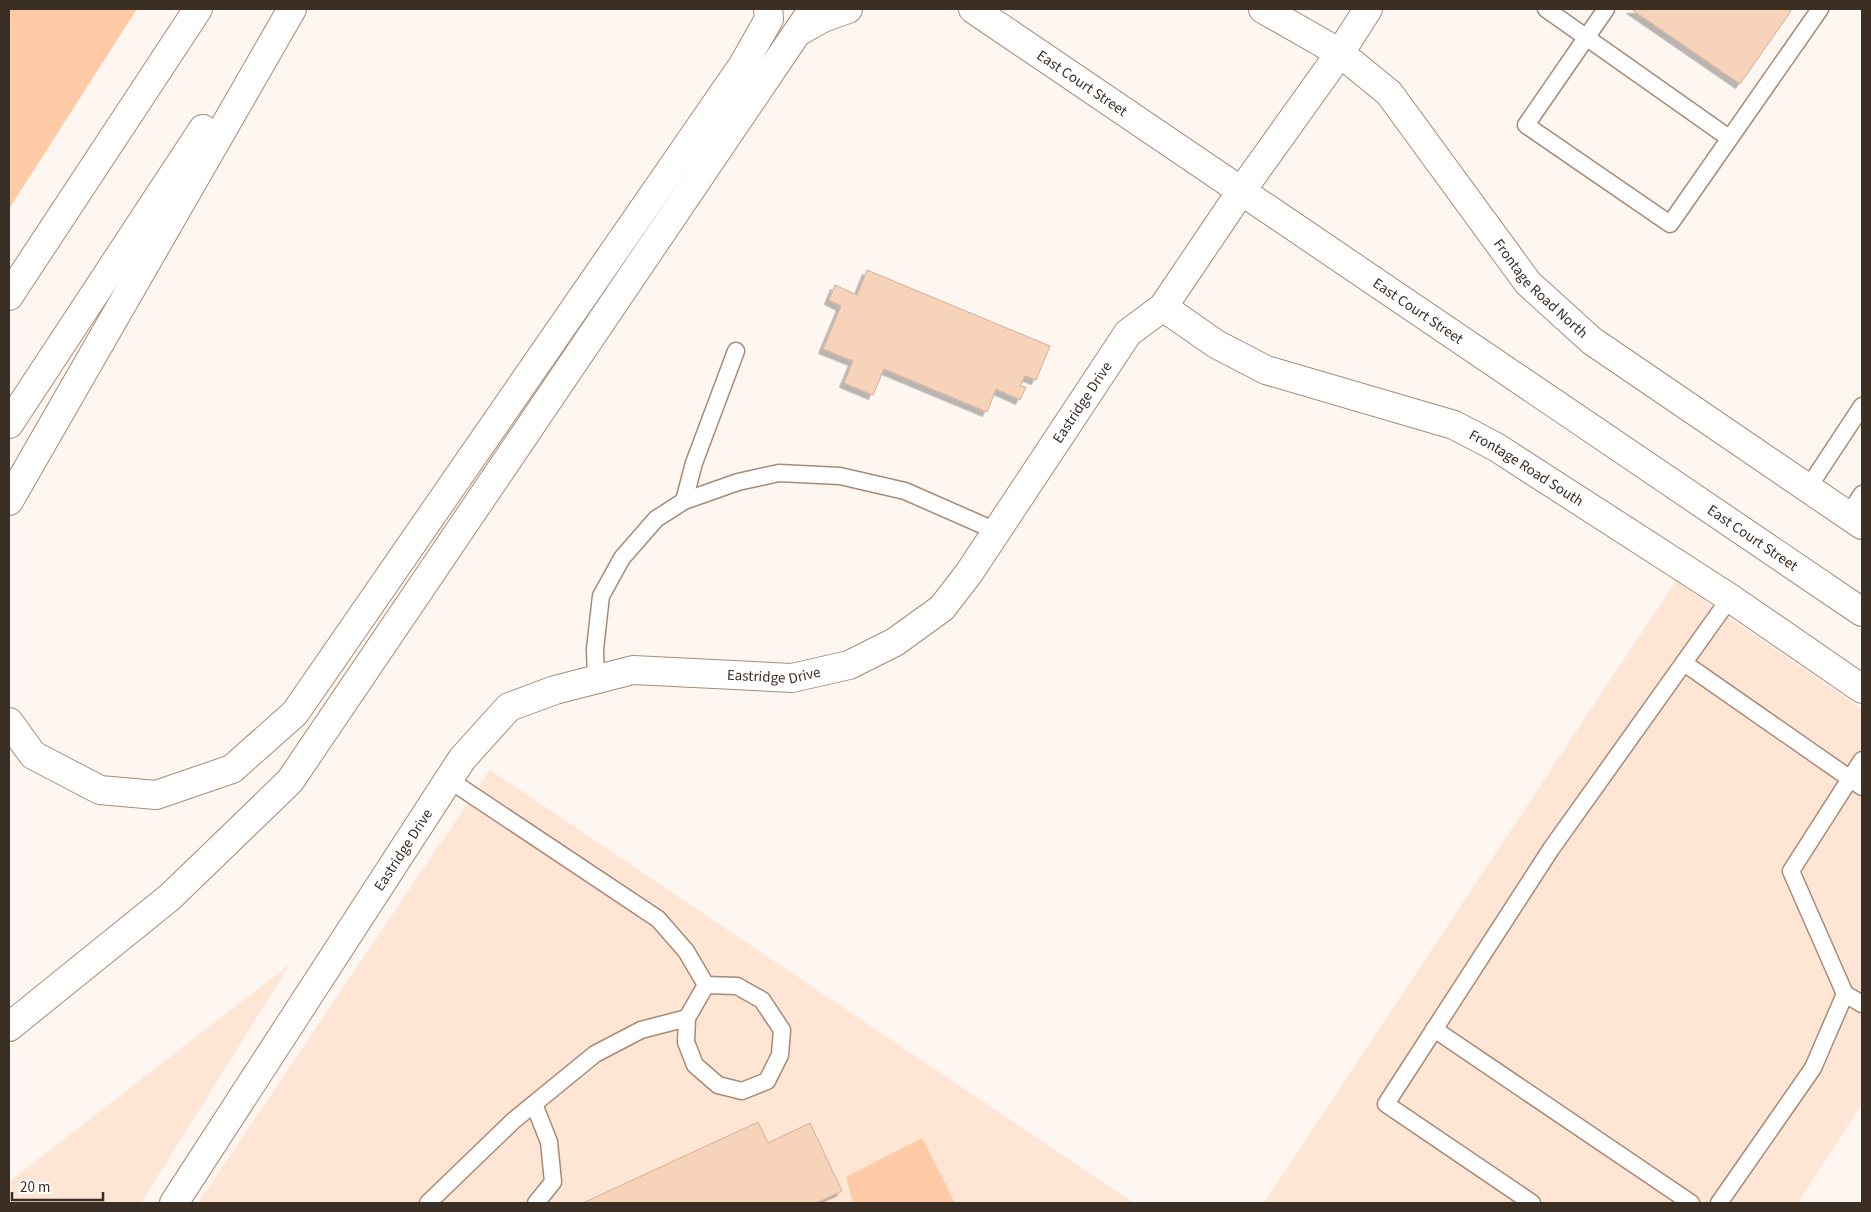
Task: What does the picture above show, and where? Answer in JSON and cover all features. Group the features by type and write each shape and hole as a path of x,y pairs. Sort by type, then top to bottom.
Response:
{"main road":[{"path":"9,296 198,9"},
{"path":"9,424 282,9"},
{"path":"9,501 292,9"},
{"path":"9,1027 170,897 290,781 813,9"},
{"path":"797,33 823,18 848,9"},
{"name":"East Court Street","path":"973,9 1862,612"},
{"name":"Frontage Road North","path":"1262,9 1340,53 1389,93 1528,283 1592,341 1808,488 1858,512"},
{"name":"Eastridge Drive","path":"174,1203 448,779 462,759 509,707 555,690 633,670 792,678 849,665 895,642 942,608 969,573 1128,333 1163,307 1242,190 1340,53 1368,9"},
{"path":"9,722 33,755 100,790 156,794 232,769 295,713 737,73 771,12"},
{"name":"Frontage Road South","path":"1163,307 1216,344 1266,370 1454,425 1496,447 1730,598 1862,689"}],"lane":[{"path":"1546,9 1729,138"},
{"path":"1606,9 1526,125 1670,224 1820,9"},
{"path":"684,501 694,462 736,351"},
{"path":"1808,488 1862,406"},
{"path":"596,679 595,649 601,596 622,558 639,538 656,519 684,501 738,482 779,473 840,476 905,491 996,531"},
{"path":"1532,1203 1386,1104 1551,849 1730,598"},
{"path":"1684,663 1856,782"},
{"path":"1862,760 1856,782 1791,871 1845,994 1862,1004"},
{"path":"448,779 658,919 686,951 706,985"},
{"path":"706,985 737,986 762,1000 782,1030 780,1056 767,1081 742,1091 718,1085 695,1065 686,1042 687,1018 706,985"},
{"path":"1719,1203 1813,1068 1845,994"},
{"path":"428,1203 513,1121 595,1054 641,1030 687,1018"},
{"path":"1434,1029 1691,1203"},
{"path":"534,1104 549,1142 552,1182 536,1203"}],"shaded area":[{"path":"9,9 137,9 9,209"},
{"path":"1676,581 1862,709 1862,1104 1798,1203 1264,1203"},
{"path":"490,770 1134,1203 198,1203"},
{"path":"290,964 141,1203 9,1203 9,1182"},
{"path":"922,1138 955,1203 853,1203 846,1177"}],"building":[{"path":"1631,9 1789,9 1791,11 1740,84"},
{"path":"867,270 1050,346 1036,380 1025,376 1020,386 1026,387 1020,400 996,389 987,412 884,369 873,395 844,383 853,361 823,349 841,306 829,300 835,285 857,295"},
{"path":"758,1122 768,1143 810,1123 842,1191 816,1203 583,1203"}]}
